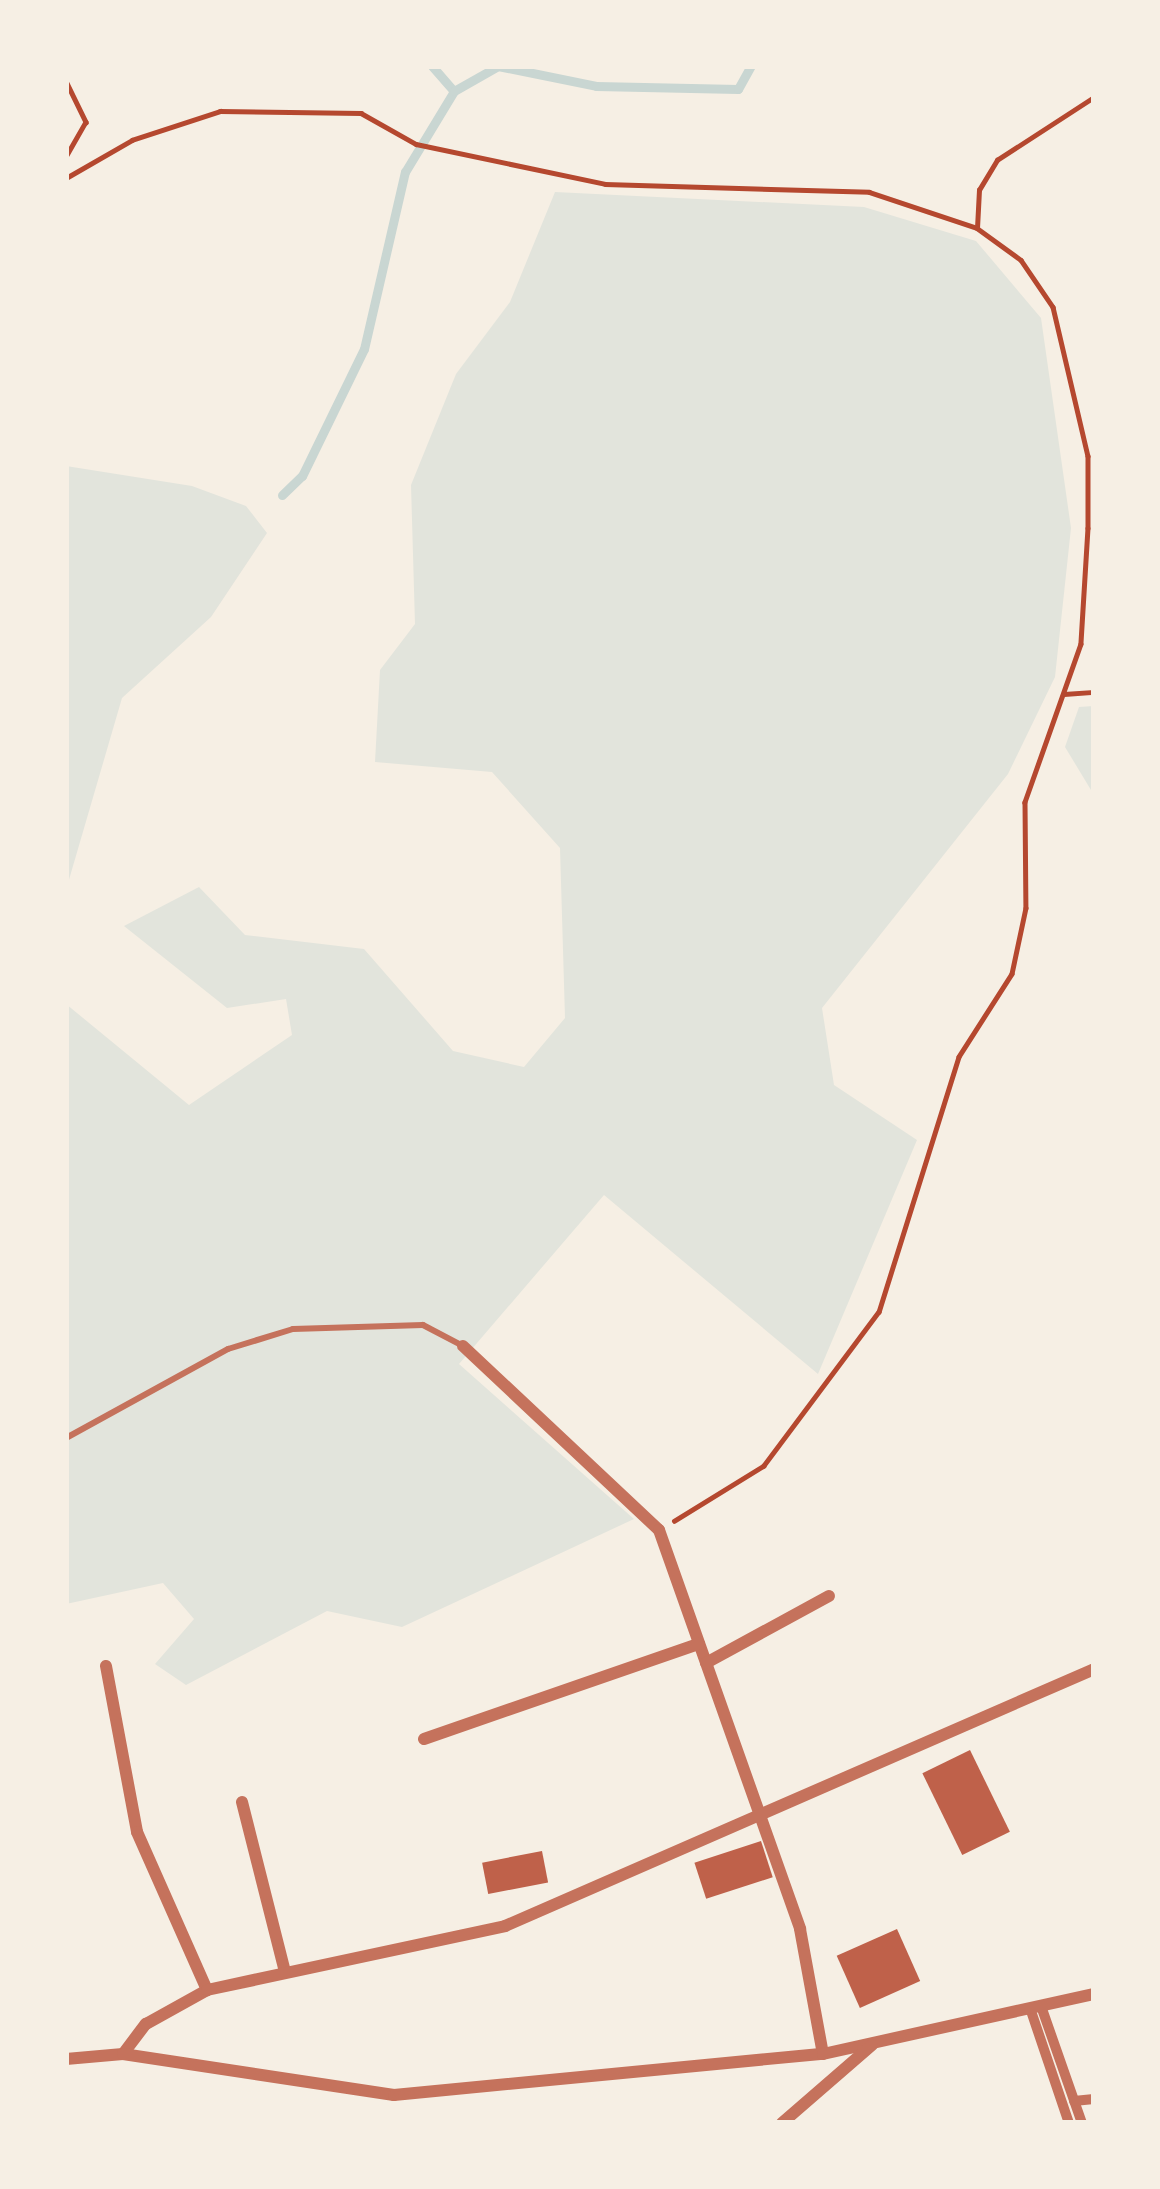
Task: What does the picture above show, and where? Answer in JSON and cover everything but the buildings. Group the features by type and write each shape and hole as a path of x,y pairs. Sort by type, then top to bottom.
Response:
{"street":[{"path":"463,1346 659,1530 800,1929 823,2054"},
{"path":"706,1663 830,1596"},
{"path":"424,1739 699,1644"},
{"path":"106,1666 136,1832 207,1990"},
{"path":"124,2054 146,2024 207,1990 284,1968 506,1926 760,1821 1094,1670"},
{"path":"242,1802 284,1968"},
{"path":"66,2060 124,2054 394,2095 823,2054 1094,1994"},
{"path":"1035,2007 1082,2123"},
{"path":"1035,2007 1070,2123"},
{"path":"782,2123 874,2043"},
{"path":"1074,2101 1094,2099"}],"lane":[{"path":"66,1438 229,1348 292,1329 423,1324 463,1346"}],"path":[{"path":"66,81 86,122 66,157"},
{"path":"977,227 979,190 997,160 1094,97"},
{"path":"66,178 132,140 220,112 361,113 416,144 605,184 868,192 977,227 1021,260 1053,307 1088,456 1081,644 1025,802 1026,908 1012,974 959,1058 879,1312 764,1466 659,1530"},
{"path":"1064,694 1094,692"}],"shaded area":[{"path":"555,192 864,207 976,241 1041,318 1071,528 1055,677 1008,774 822,1008 834,1085 917,1140 818,1374 604,1195 459,1364 634,1519 402,1627 327,1611 186,1685 155,1664 194,1619 163,1583 66,1604 66,1004 189,1105 292,1035 286,999 227,1008 124,926 199,887 245,935 364,949 453,1051 524,1067 565,1018 560,848 492,772 375,762 380,670 415,624 411,485 456,374 510,302"},
{"path":"66,466 192,486 246,506 267,533 211,617 122,698 66,890"},
{"path":"1094,706 1094,795 1065,747 1079,707"}],"waterway":[{"path":"432,66 454,91"},
{"path":"282,495 302,476 364,349 405,172 454,91 498,66 596,86 738,89 751,66"}]}
